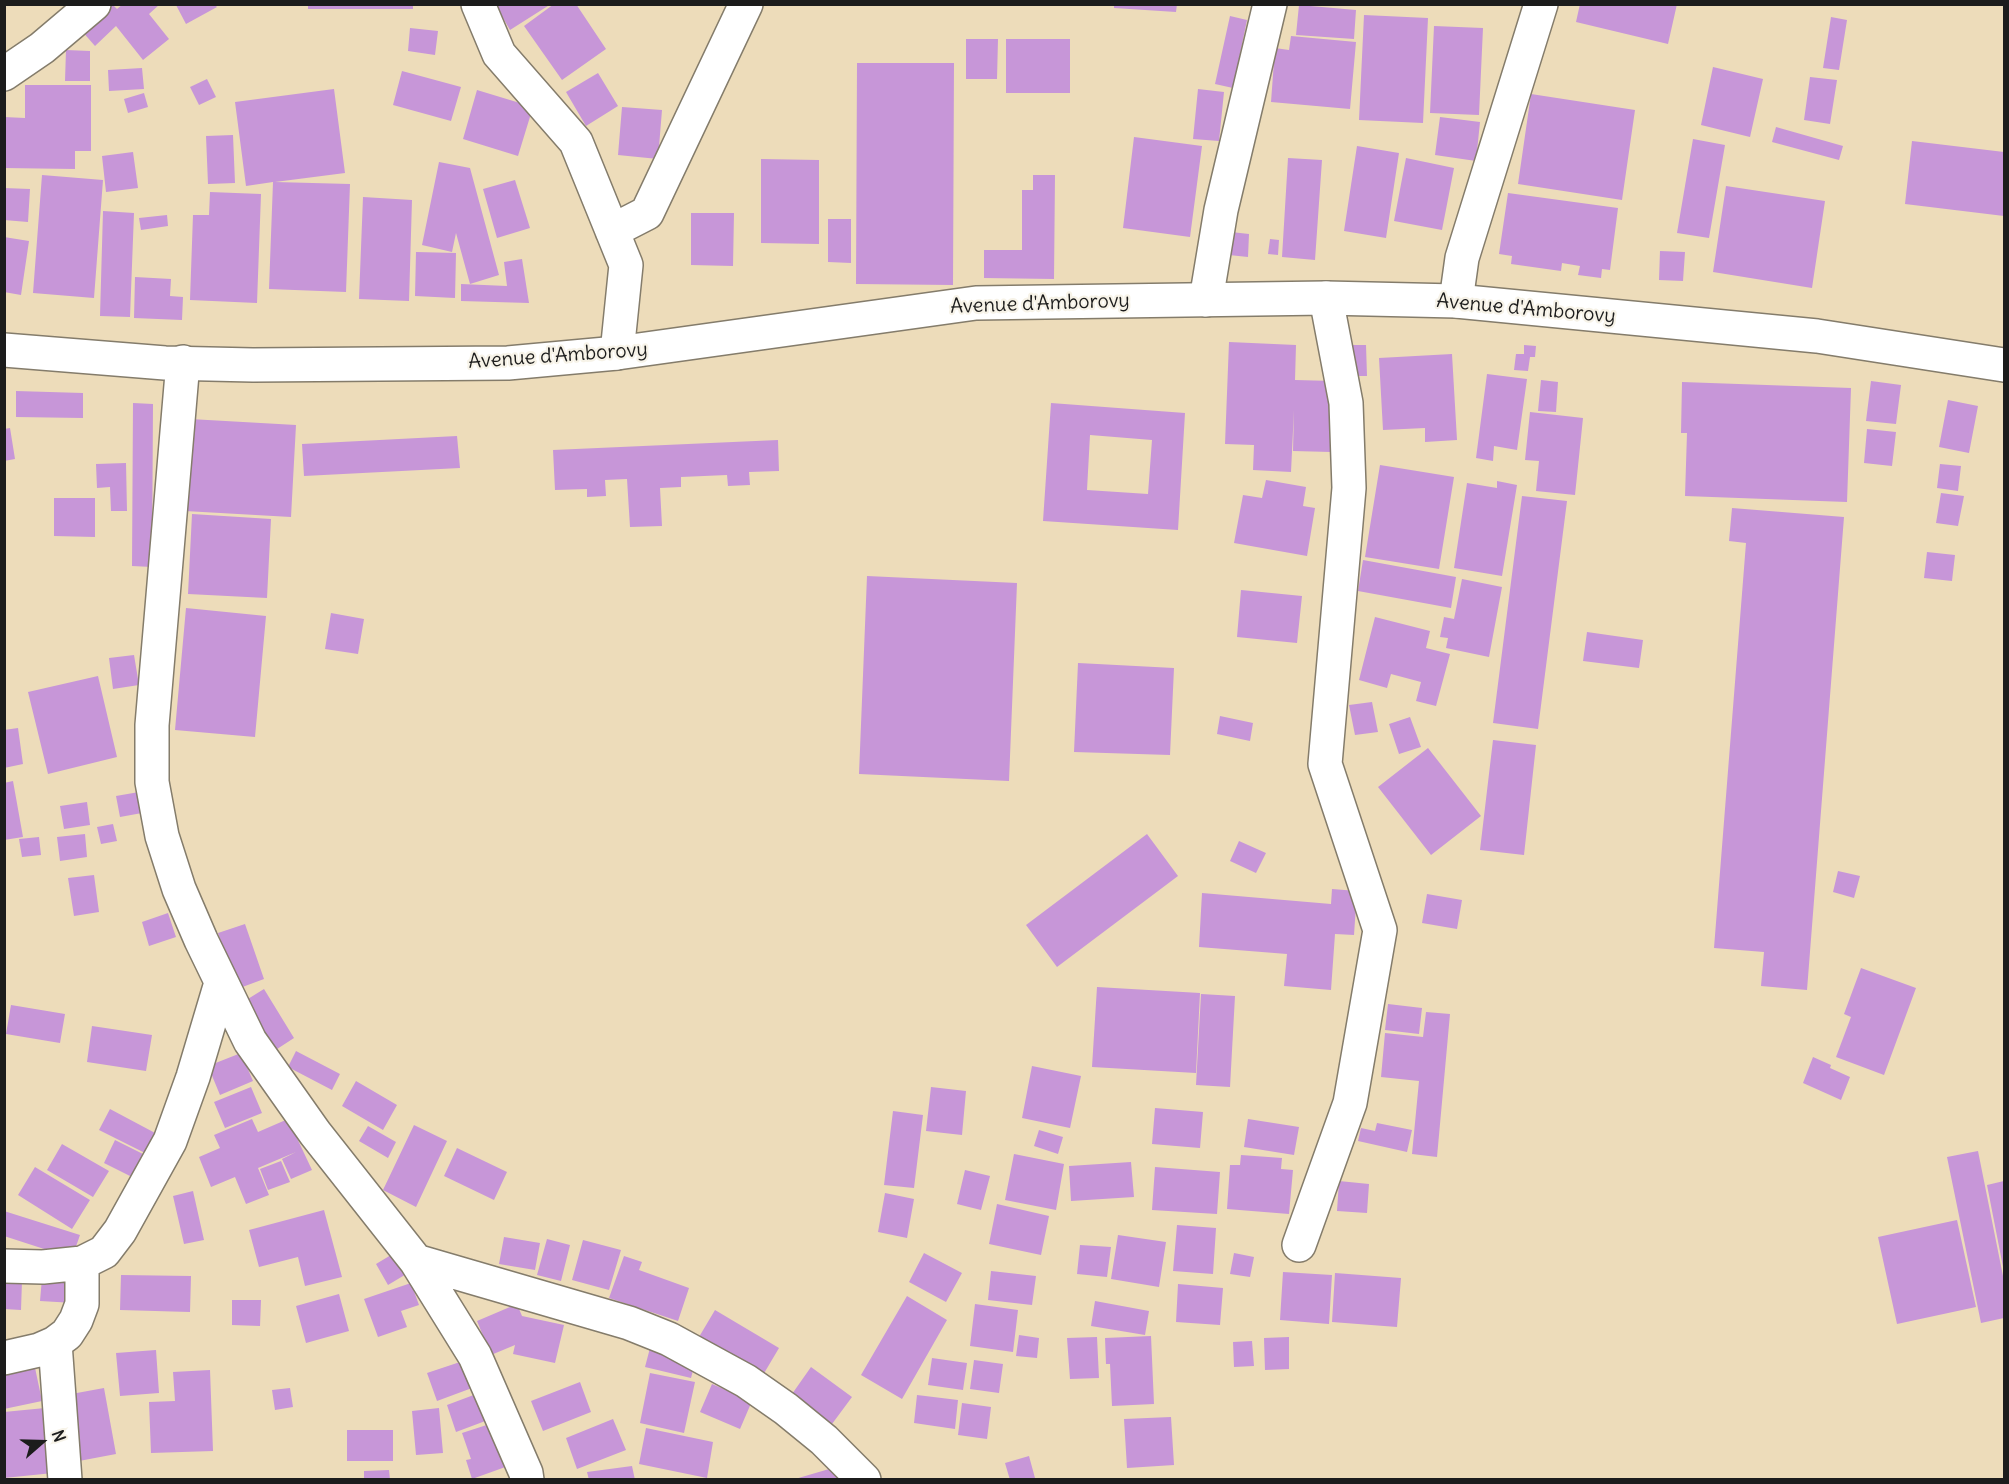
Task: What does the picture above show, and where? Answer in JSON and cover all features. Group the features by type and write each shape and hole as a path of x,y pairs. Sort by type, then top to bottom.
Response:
{"street":[{"path":"4,74 42,48 94,4"},
{"path":"478,4 499,54 576,142 626,266 617,353"},
{"path":"612,231 647,213 747,4"},
{"path":"1206,300 1221,210 1270,4"},
{"path":"1456,301 1462,258 1541,4"},
{"path":"1299,1245 1350,1103 1380,930 1325,764 1349,488 1346,403 1326,298"},
{"name":"Avenue d'Amborovy","path":"4,350 165,363 253,365 508,363 617,353 976,303 1326,298 1456,301 1817,336 2004,365"},
{"path":"183,362 152,725 152,782 162,836 179,889 250,1041 315,1133 416,1261 475,1356 527,1479"},
{"path":"4,1266 43,1267 82,1263 104,1252 120,1232 170,1141 193,1077 221,983"},
{"path":"416,1261 628,1323 669,1339 746,1381 786,1408 824,1440 864,1479"},
{"path":"4,1358 39,1350 67,1334 82,1304 82,1263"},
{"path":"54,1343 65,1479"}],"building":[{"path":"108,4 112,4 117,9 123,4 160,4 149,14 169,39 143,60 116,26 95,46 81,30"},
{"path":"308,4 413,4 413,9 308,9"},
{"path":"495,4 551,4 510,30"},
{"path":"554,4 576,4 606,49 562,80 524,26"},
{"path":"1114,4 1177,4 1176,12 1114,8"},
{"path":"1580,4 1677,4 1668,44 1576,22"},
{"path":"176,5 215,5 217,7 186,24"},
{"path":"1299,5 1356,10 1354,39 1296,35"},
{"path":"1364,15 1428,18 1423,123 1359,120"},
{"path":"1230,16 1247,20 1233,88 1215,84"},
{"path":"1831,17 1847,20 1839,70 1823,68"},
{"path":"1434,26 1483,28 1479,115 1430,113"},
{"path":"410,28 438,31 435,55 408,51"},
{"path":"1291,36 1356,42 1350,109 1271,102 1275,48 1289,50"},
{"path":"966,39 998,39 997,79 966,79"},
{"path":"1006,39 1070,39 1070,93 1006,93"},
{"path":"66,50 90,51 90,81 65,81"},
{"path":"857,63 954,63 953,285 856,284"},
{"path":"1713,67 1763,79 1750,137 1701,125"},
{"path":"142,68 144,89 109,91 108,70"},
{"path":"402,71 461,87 451,121 393,105"},
{"path":"598,73 618,106 586,126 566,92"},
{"path":"1810,77 1837,80 1830,124 1804,120"},
{"path":"207,79 216,97 199,105 190,87"},
{"path":"25,85 91,85 91,151 75,151 75,169 4,168 4,117 25,118"},
{"path":"334,89 345,173 275,182 350,184 346,292 269,289 273,182 246,186 235,102"},
{"path":"1198,89 1224,92 1219,141 1193,139"},
{"path":"477,90 533,107 518,156 463,139"},
{"path":"144,93 148,107 128,113 124,99"},
{"path":"1531,94 1635,110 1622,200 1518,184"},
{"path":"622,107 662,110 658,159 618,155"},
{"path":"1440,117 1480,122 1476,161 1435,155"},
{"path":"1776,127 1843,146 1839,160 1772,142"},
{"path":"233,135 235,183 208,184 206,136"},
{"path":"1134,137 1202,146 1190,237 1123,228"},
{"path":"1693,139 1725,145 1709,238 1677,233"},
{"path":"1912,141 2004,152 2004,216 1905,204"},
{"path":"1357,146 1399,153 1386,238 1344,231"},
{"path":"133,152 138,188 106,192 102,156"},
{"path":"1288,158 1322,160 1315,260 1282,257"},
{"path":"1406,158 1454,168 1442,230 1394,221"},
{"path":"761,159 819,160 819,244 761,243"},
{"path":"439,162 470,168 499,275 470,284 456,233 452,252 422,245"},
{"path":"42,175 103,180 94,298 33,293"},
{"path":"1033,175 1055,175 1054,279 984,278 984,250 1022,250 1022,190 1033,190"},
{"path":"515,180 530,228 497,238 483,189"},
{"path":"1726,186 1825,201 1812,288 1713,272"},
{"path":"4,188 30,189 28,222 4,220"},
{"path":"210,192 261,194 257,303 190,300 193,215 209,215"},
{"path":"1508,193 1618,208 1610,270 1602,269 1601,278 1578,275 1580,266 1562,263 1561,271 1511,264 1512,256 1499,254"},
{"path":"363,197 412,200 409,301 359,299"},
{"path":"103,211 134,213 130,317 100,316"},
{"path":"691,213 734,213 733,266 691,265"},
{"path":"167,215 168,226 141,230 139,218"},
{"path":"828,219 851,219 851,263 828,262"},
{"path":"1231,232 1249,234 1248,257 1229,255"},
{"path":"4,237 29,241 21,295 4,292"},
{"path":"1270,239 1279,240 1278,255 1268,254"},
{"path":"1660,251 1685,252 1683,281 1659,280"},
{"path":"416,252 456,253 455,298 415,296"},
{"path":"522,259 529,303 461,301 461,284 507,286 504,262"},
{"path":"135,277 171,279 170,296 183,297 182,320 134,318"},
{"path":"1229,342 1296,345 1295,380 1333,381 1331,452 1293,451 1294,410 1291,472 1253,470 1254,445 1225,444"},
{"path":"1346,345 1366,345 1367,376 1347,376"},
{"path":"1524,345 1536,346 1535,357 1530,357 1528,371 1514,370 1516,354 1524,354"},
{"path":"1452,354 1457,440 1425,442 1425,428 1383,430 1379,358"},
{"path":"1487,374 1527,379 1517,450 1494,446 1493,461 1476,458"},
{"path":"1541,380 1558,382 1556,412 1538,411"},
{"path":"1871,381 1901,385 1896,424 1866,421"},
{"path":"1682,382 1851,388 1847,502 1685,496 1687,433 1681,433"},
{"path":"16,391 83,393 83,418 16,417"},
{"path":"1948,400 1978,406 1969,453 1939,447"},
{"path":"133,403 153,404 152,567 132,566"},
{"path":"1051,403 1185,413 1178,530 1043,521","holes":["1090,435 1152,440 1148,494 1087,490"]},
{"path":"1530,412 1583,418 1575,495 1536,491 1539,461 1525,460"},
{"path":"190,419 296,425 291,517 185,511"},
{"path":"10,428 15,459 4,461 4,429"},
{"path":"1867,429 1896,432 1892,466 1864,463"},
{"path":"457,436 460,468 304,476 302,444"},
{"path":"778,440 779,471 749,472 750,485 728,486 727,475 681,477 681,487 660,488 662,526 630,527 627,479 605,480 606,496 587,497 587,489 555,490 553,450"},
{"path":"126,463 127,511 111,511 110,487 97,488 96,464"},
{"path":"1940,464 1961,466 1958,491 1937,488"},
{"path":"1380,465 1454,477 1439,569 1365,557"},
{"path":"1266,480 1306,487 1303,506 1315,508 1307,556 1234,543 1243,495 1262,498"},
{"path":"1497,481 1517,485 1502,576 1454,568 1467,483 1497,488"},
{"path":"1941,493 1964,496 1958,526 1936,523"},
{"path":"1522,496 1567,501 1538,729 1493,723"},
{"path":"54,498 95,498 95,537 54,536"},
{"path":"1732,508 1844,517 1807,990 1761,986 1764,952 1714,948 1746,543 1729,541"},
{"path":"192,514 271,519 267,598 188,594"},
{"path":"1927,552 1955,555 1952,581 1924,578"},
{"path":"1363,560 1456,577 1451,608 1358,591"},
{"path":"867,576 1017,583 1009,781 859,774"},
{"path":"1462,579 1502,587 1489,657 1446,648 1448,638 1440,637 1444,617 1454,619"},
{"path":"1241,590 1302,596 1297,643 1237,637"},
{"path":"186,608 266,616 255,737 175,730"},
{"path":"331,613 364,619 358,654 325,649"},
{"path":"1375,617 1430,631 1426,648 1450,654 1436,706 1416,701 1421,682 1391,674 1387,688 1359,680"},
{"path":"1587,632 1643,640 1639,668 1583,661"},
{"path":"134,655 139,685 113,689 109,658"},
{"path":"1078,663 1174,668 1170,755 1074,752"},
{"path":"98,676 117,757 48,774 28,692"},
{"path":"1372,702 1378,732 1355,735 1349,705"},
{"path":"1220,716 1253,723 1250,741 1217,734"},
{"path":"1410,717 1421,747 1399,754 1389,724"},
{"path":"18,728 23,764 4,768 4,730"},
{"path":"1493,740 1536,745 1524,855 1480,850"},
{"path":"1428,748 1481,816 1431,855 1378,787"},
{"path":"13,781 23,837 4,840 4,783"},
{"path":"139,792 142,813 120,817 116,796"},
{"path":"87,802 90,825 64,829 60,806"},
{"path":"113,824 117,841 101,844 97,827"},
{"path":"85,834 87,857 60,861 57,837"},
{"path":"1147,834 1178,876 1057,967 1026,925"},
{"path":"39,837 41,855 22,857 19,839"},
{"path":"1239,841 1266,853 1256,873 1230,861"},
{"path":"1838,871 1860,876 1854,898 1833,892"},
{"path":"94,875 99,912 74,916 68,878"},
{"path":"1332,889 1357,891 1354,935 1335,934 1331,990 1284,986 1287,954 1199,947 1202,893 1331,904"},
{"path":"1427,894 1462,900 1457,929 1422,923"},
{"path":"168,913 176,937 149,946 142,922"},
{"path":"245,924 264,979 237,989 218,933"},
{"path":"1861,968 1916,988 1884,1075 1836,1057 1851,1017 1844,1014"},
{"path":"1097,987 1200,993 1196,1073 1092,1067"},
{"path":"264,989 294,1038 274,1051 243,1002"},
{"path":"1201,994 1235,996 1230,1087 1196,1085"},
{"path":"1388,1004 1422,1008 1419,1034 1385,1030"},
{"path":"11,1005 65,1014 60,1043 6,1034"},
{"path":"1426,1012 1450,1014 1437,1157 1412,1154 1419,1081 1381,1077 1385,1033 1423,1037"},
{"path":"92,1026 152,1035 146,1071 87,1062"},
{"path":"296,1051 340,1074 332,1090 288,1067"},
{"path":"241,1053 253,1081 220,1095 208,1066"},
{"path":"1813,1057 1850,1077 1841,1100 1803,1083"},
{"path":"1032,1066 1081,1076 1070,1128 1022,1118"},
{"path":"356,1081 397,1105 383,1130 342,1106"},
{"path":"251,1087 262,1113 225,1128 214,1102"},
{"path":"931,1087 966,1091 962,1135 926,1131"},
{"path":"1155,1108 1203,1112 1200,1148 1152,1144"},
{"path":"110,1109 157,1134 147,1154 99,1130"},
{"path":"893,1111 923,1115 914,1188 884,1185"},
{"path":"252,1119 258,1132 288,1119 312,1170 291,1179 282,1159 296,1152 258,1168 269,1195 246,1204 235,1177 211,1187 199,1157 220,1148 214,1135"},
{"path":"1248,1119 1299,1127 1294,1155 1244,1147"},
{"path":"1377,1123 1412,1130 1407,1152 1358,1141 1361,1128 1375,1131"},
{"path":"414,1125 447,1141 416,1207 383,1190"},
{"path":"368,1126 396,1142 388,1158 359,1141"},
{"path":"1039,1130 1063,1137 1058,1154 1034,1146"},
{"path":"115,1140 145,1155 134,1178 104,1163"},
{"path":"62,1144 109,1171 93,1197 47,1170"},
{"path":"457,1148 507,1172 494,1200 444,1176"},
{"path":"1978,1151 2004,1275 2004,1318 1981,1323 1947,1157"},
{"path":"1014,1154 1064,1164 1056,1210 1005,1200"},
{"path":"1241,1155 1282,1158 1281,1169 1293,1170 1289,1214 1227,1209 1230,1165 1240,1165"},
{"path":"281,1161 290,1182 268,1190 260,1169"},
{"path":"1131,1162 1134,1197 1071,1201 1069,1166"},
{"path":"35,1167 90,1200 72,1229 18,1195"},
{"path":"1155,1167 1220,1172 1217,1214 1152,1210"},
{"path":"965,1170 990,1176 981,1210 957,1204"},
{"path":"1339,1181 1369,1184 1367,1213 1337,1211"},
{"path":"2004,1181 2004,1267 2003,1267 1987,1185"},
{"path":"193,1191 204,1240 184,1244 173,1196"},
{"path":"885,1193 914,1199 907,1238 878,1232"},
{"path":"997,1204 1049,1216 1041,1255 989,1244"},
{"path":"324,1210 342,1277 305,1286 298,1257 259,1267 249,1230"},
{"path":"4,1211 80,1235 72,1258 4,1236"},
{"path":"1957,1220 1976,1307 1897,1324 1878,1237"},
{"path":"1177,1225 1216,1228 1213,1274 1173,1271"},
{"path":"1118,1235 1166,1242 1159,1287 1111,1279"},
{"path":"504,1237 540,1243 535,1270 499,1264"},
{"path":"547,1239 570,1245 561,1281 537,1275"},
{"path":"583,1240 621,1250 609,1290 572,1280"},
{"path":"1080,1245 1111,1247 1107,1277 1077,1274"},
{"path":"396,1252 408,1273 388,1285 376,1264"},
{"path":"924,1253 962,1273 946,1302 909,1282"},
{"path":"1234,1253 1254,1257 1250,1277 1230,1274"},
{"path":"624,1256 642,1262 639,1270 689,1288 678,1321 609,1298"},
{"path":"991,1271 1036,1276 1032,1305 988,1300"},
{"path":"1283,1272 1332,1275 1329,1324 1280,1320"},
{"path":"1335,1273 1401,1278 1397,1327 1332,1322"},
{"path":"121,1275 191,1276 190,1312 120,1310"},
{"path":"42,1278 75,1280 74,1303 40,1301"},
{"path":"4,1281 22,1281 21,1310 4,1309"},
{"path":"411,1283 419,1305 401,1311 407,1327 378,1337 364,1299"},
{"path":"1178,1284 1223,1288 1220,1325 1176,1322"},
{"path":"339,1294 349,1331 306,1343 296,1306"},
{"path":"907,1296 947,1320 902,1399 861,1375"},
{"path":"232,1300 261,1300 260,1326 232,1325"},
{"path":"1095,1301 1149,1311 1145,1335 1091,1326"},
{"path":"517,1304 522,1316 564,1325 555,1363 513,1354 515,1345 491,1355 477,1321"},
{"path":"975,1304 1018,1310 1013,1352 970,1346"},
{"path":"715,1310 779,1348 763,1375 699,1337"},
{"path":"1019,1335 1039,1338 1037,1358 1016,1356"},
{"path":"1151,1336 1154,1404 1112,1406 1110,1364 1106,1364 1105,1338"},
{"path":"1097,1337 1099,1378 1070,1379 1067,1338"},
{"path":"1289,1337 1289,1369 1265,1370 1264,1338"},
{"path":"1252,1341 1254,1366 1234,1367 1233,1342"},
{"path":"650,1348 696,1359 691,1378 645,1367"},
{"path":"156,1350 159,1393 120,1396 116,1353"},
{"path":"932,1358 967,1363 963,1390 928,1385"},
{"path":"974,1360 1003,1364 999,1393 970,1389"},
{"path":"463,1361 472,1388 437,1401 427,1373"},
{"path":"34,1363 42,1401 4,1409 4,1370"},
{"path":"811,1367 852,1397 832,1424 792,1394"},
{"path":"210,1370 213,1451 151,1453 149,1402 175,1401 173,1372"},
{"path":"650,1373 695,1382 684,1433 640,1423"},
{"path":"580,1382 591,1412 543,1431 531,1401"},
{"path":"712,1384 752,1401 740,1429 700,1412"},
{"path":"104,1388 116,1454 79,1461 66,1395"},
{"path":"290,1388 293,1407 275,1410 272,1390"},
{"path":"479,1393 488,1420 456,1432 447,1405"},
{"path":"917,1395 958,1400 955,1429 914,1423"},
{"path":"962,1403 991,1407 987,1439 958,1435"},
{"path":"45,1408 53,1473 4,1478 4,1412"},
{"path":"439,1408 443,1453 416,1455 412,1411"},
{"path":"1171,1417 1174,1465 1127,1468 1124,1419"},
{"path":"613,1419 626,1450 577,1469 566,1438"},
{"path":"496,1422 511,1465 472,1479 466,1460 471,1459 462,1433"},
{"path":"646,1428 713,1442 707,1478 639,1464"},
{"path":"347,1430 393,1430 393,1461 347,1461"},
{"path":"1029,1456 1035,1478 1010,1480 1005,1463"},
{"path":"632,1466 635,1480 589,1480 587,1472"},
{"path":"836,1467 839,1480 795,1480 795,1479"},
{"path":"389,1470 390,1480 364,1480 364,1471"}]}
